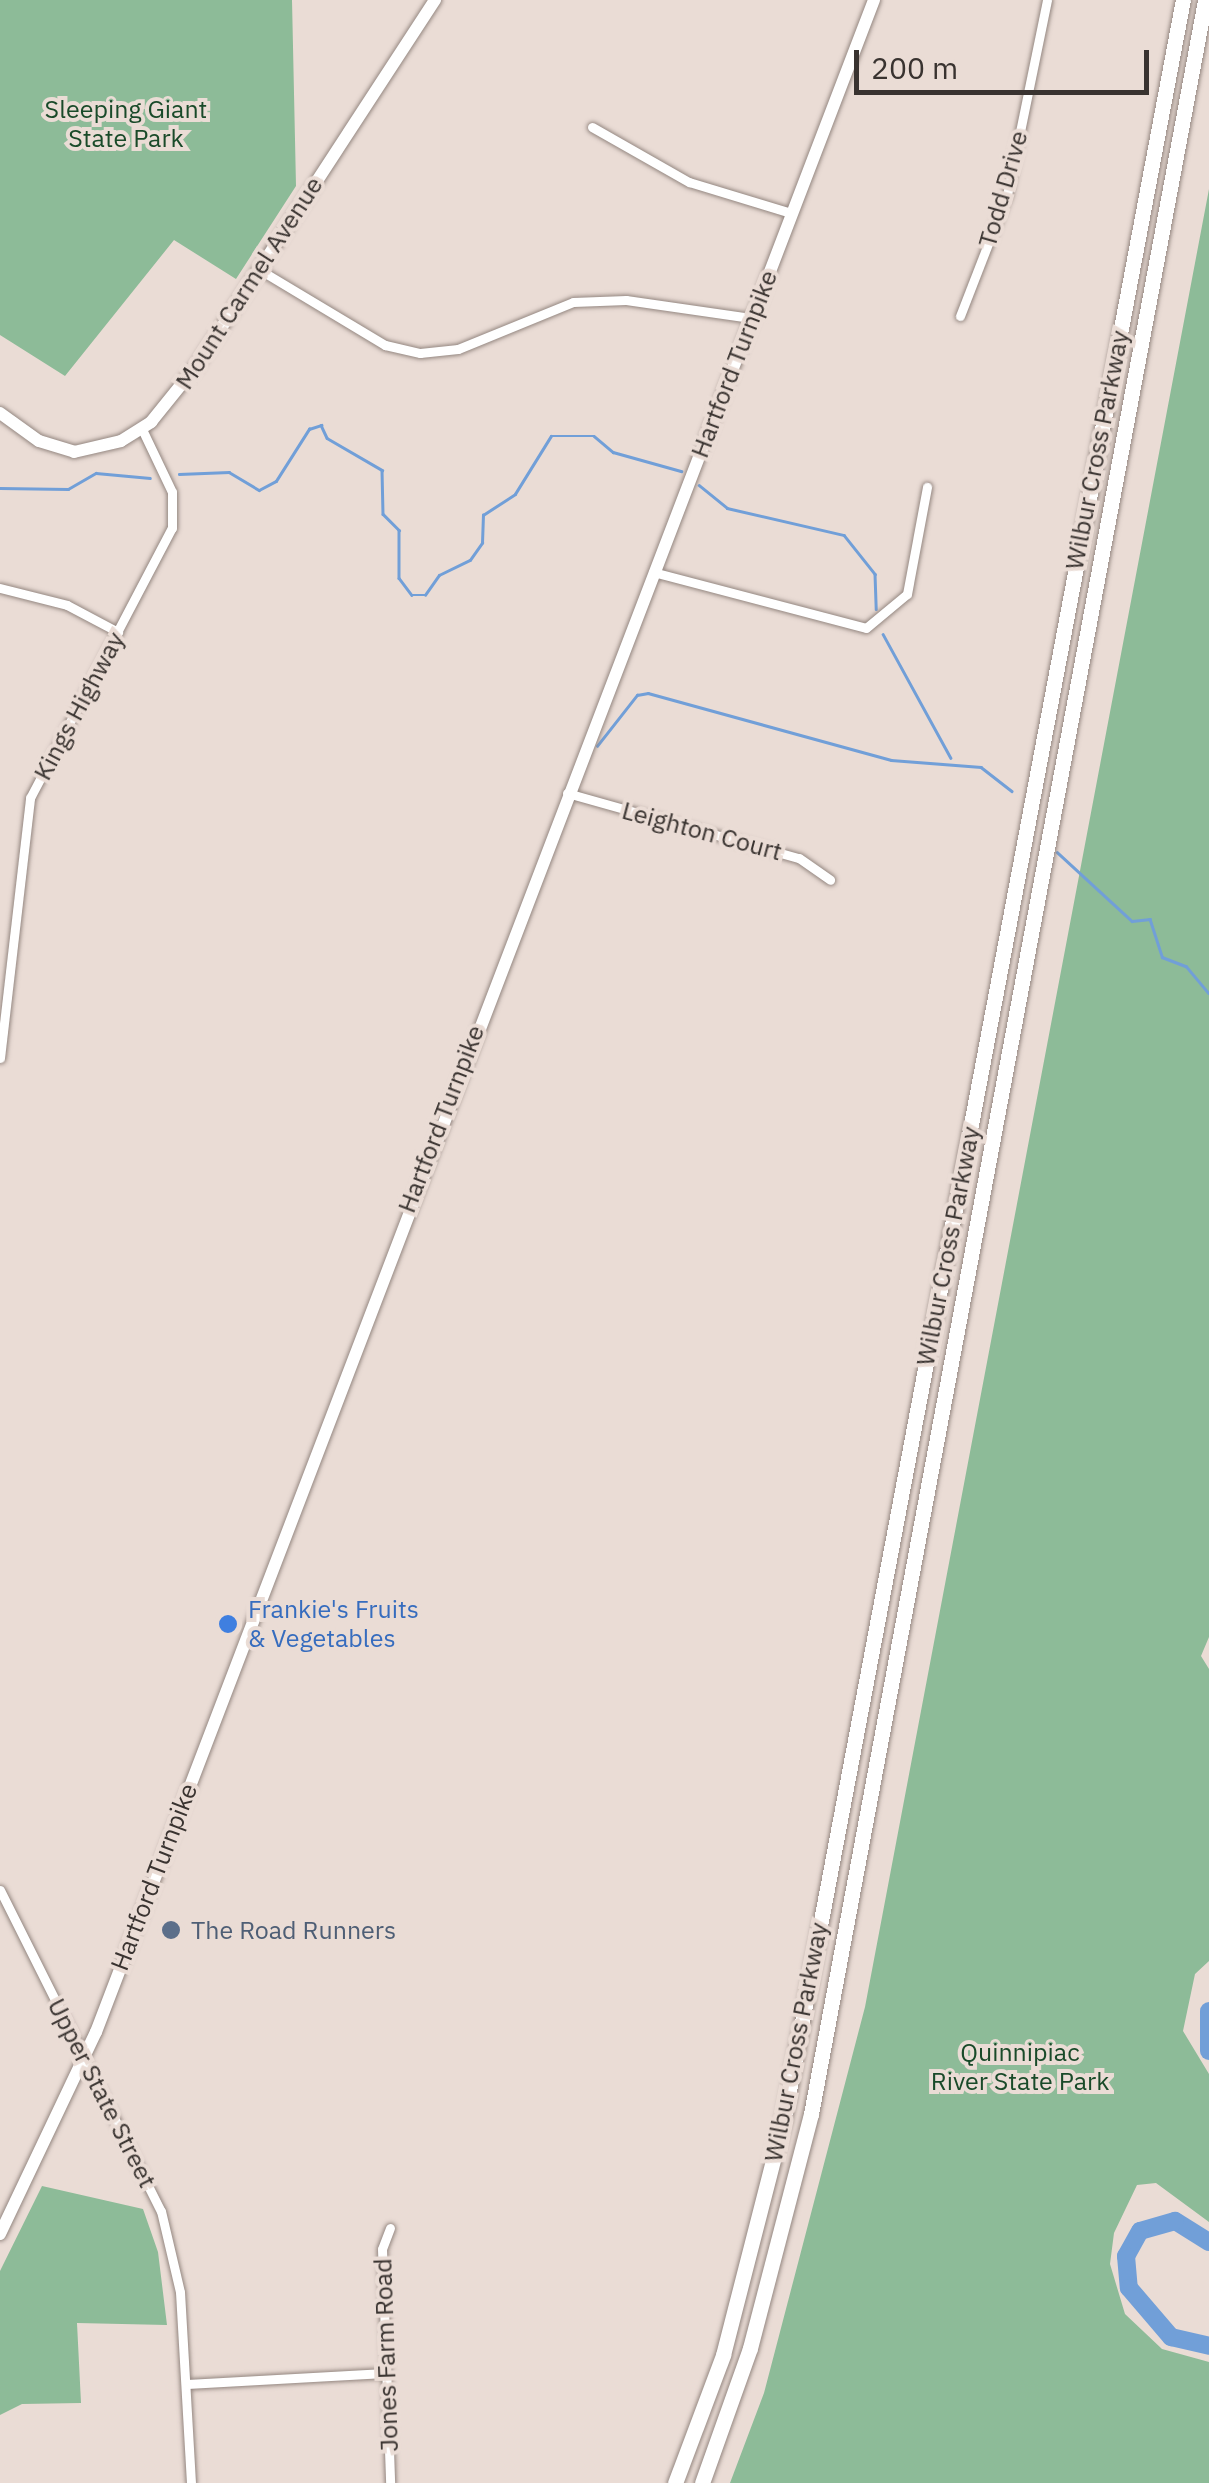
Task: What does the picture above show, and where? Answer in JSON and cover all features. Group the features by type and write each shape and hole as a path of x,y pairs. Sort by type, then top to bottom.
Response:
{"highway":[{"name":"Wilbur Cross Parkway","path":"675,2483 723,2355 784,2117 1183,0"},
{"name":"Wilbur Cross Parkway","path":"702,2483 750,2348 811,2114 1205,0"}],"main road":[{"name":"Mount Carmel Avenue","path":"0,413 39,441 74,452 142,429 189,378 436,0"},
{"name":"Hartford Turnpike","path":"0,2234 86,2057 567,793 874,0"}],"street":[{"name":"Todd Drive","path":"960,316 1006,195 1047,0"},
{"path":"592,128 689,182 791,213"},
{"path":"260,270 385,345 420,353 458,348 573,302 626,300 751,318"},
{"name":"Kings Highway","path":"0,1058 26,810 174,520 168,481 142,429"},
{"path":"654,572 866,628 907,594 927,487"},
{"path":"0,588 53,600 118,632"},
{"name":"Leighton Court","path":"567,793 799,858 830,880"},
{"name":"Upper State Street","path":"0,1890 161,2211 178,2272 191,2483"},
{"name":"Jones Farm Road","path":"390,2228 382,2250 390,2483"},
{"path":"187,2384 385,2373"}],"green space":[{"name":"Sleeping Giant State Park","path":"0,0 292,0 296,186 236,279 174,240 65,376 0,335"},
{"name":"Quinnipiac River State Park","path":"1209,189 1209,1637 1201,1656 1209,1669 1209,1961 1195,1974 1183,2031 1209,2074 1209,2222 1156,2183 1137,2185 1114,2233 1110,2264 1125,2314 1162,2349 1209,2362 1209,2483 730,2483 764,2393 865,2007"},
{"path":"42,2186 143,2209 158,2252 167,2325 77,2323 81,2403 22,2404 0,2415 0,2271"}],"waterway":[{"path":"179,474 229,472 259,490 276,481 309,429 321,425 327,438 382,470 383,514 399,530 399,578 412,595 425,595 439,575 470,560 482,543 483,515 515,494 551,436 594,436 613,452 681,471"},
{"path":"0,488 68,489 96,473 150,478"},
{"path":"699,485 727,508 844,535 875,574 876,609"},
{"path":"883,634 951,758"},
{"path":"597,746 637,695 648,693 891,760 981,767 1012,791"},
{"path":"1057,852 1132,921 1150,919 1162,957 1186,966 1209,993"},
{"path":"1209,2011 1209,2051"},
{"path":"1209,2242 1175,2221 1140,2231 1126,2256 1129,2288 1171,2337 1209,2346"}],"place":[{"name":"Frankie's Fruits & Vegetables","path":"228,1624"},
{"name":"The Road Runners","path":"171,1930"}]}
